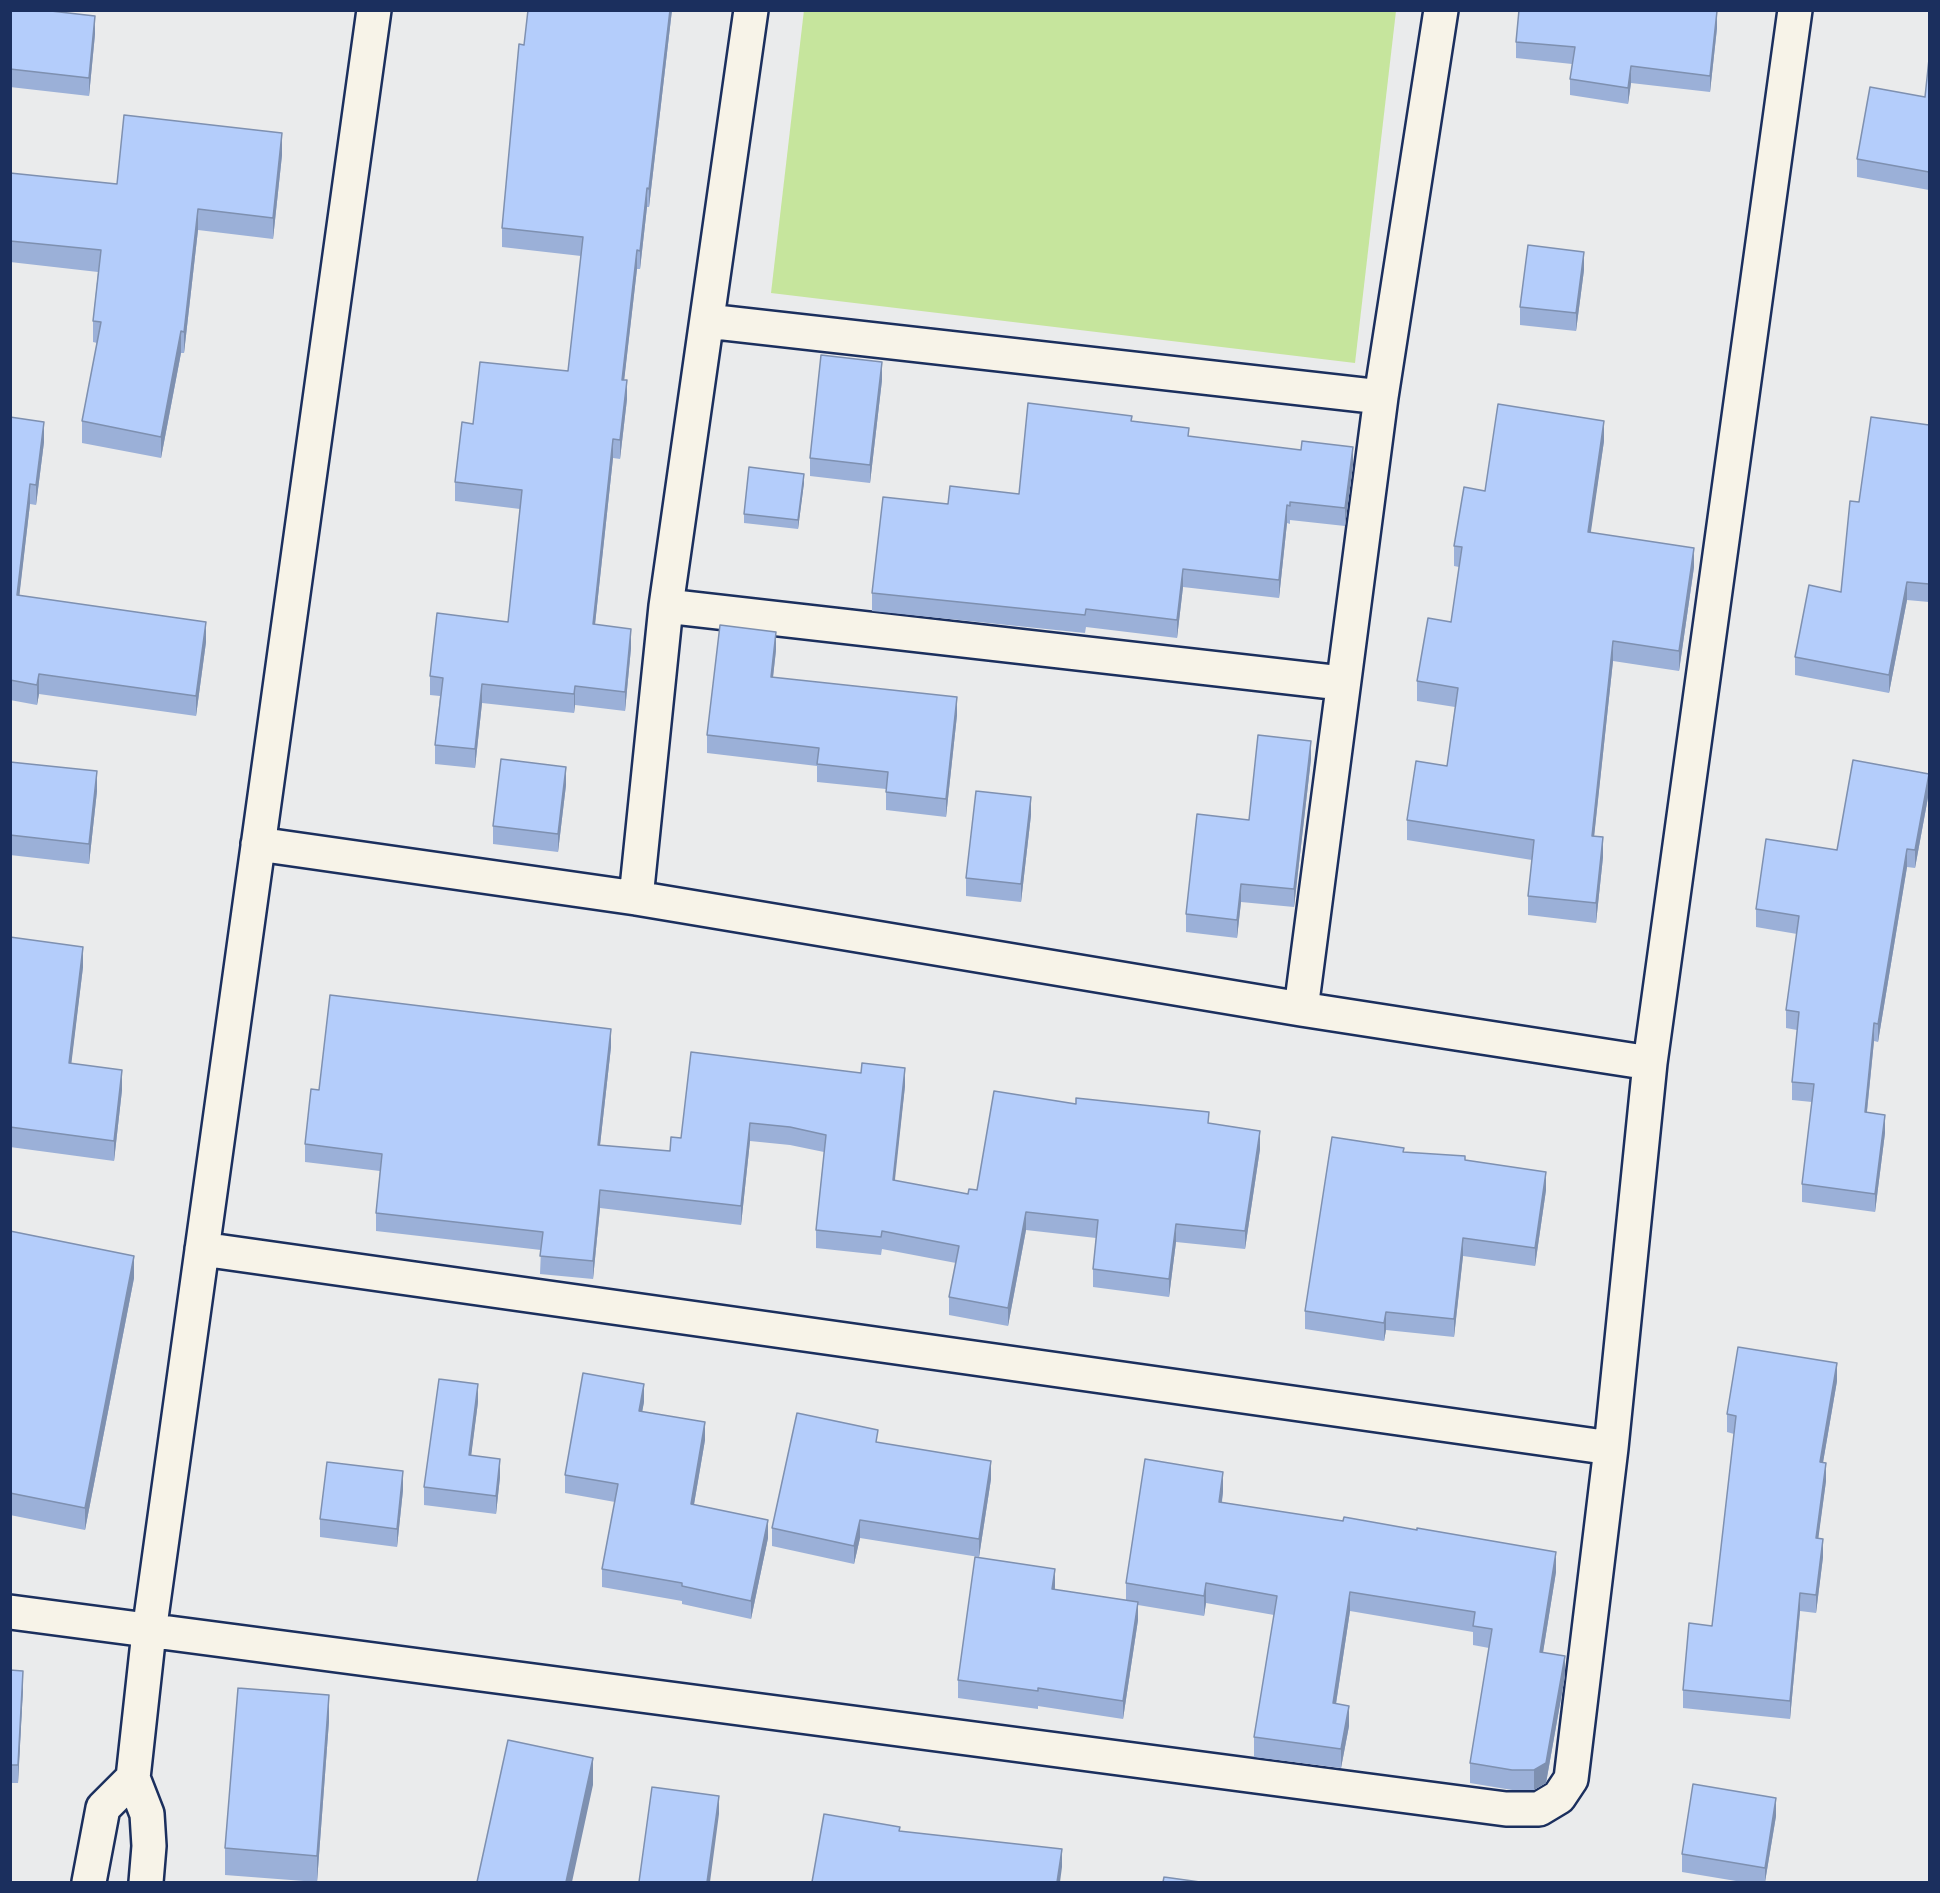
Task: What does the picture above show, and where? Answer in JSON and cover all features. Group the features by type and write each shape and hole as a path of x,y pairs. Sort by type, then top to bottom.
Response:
{"street":[{"path":"146,1882 149,1846 147,1814 133,1778 148,1632 374,10"},
{"path":"636,898 666,606 751,10"},
{"path":"1301,1009 1341,683 1381,397 1441,10"},
{"path":"10,1612 148,1632 1506,1809 1539,1809 1559,1797 1571,1779 1611,1448 1650,1063 1795,10"},
{"path":"707,321 1381,397"},
{"path":"666,606 1341,683"},
{"path":"258,844 636,898 1301,1009 1650,1063"},
{"path":"202,1249 1611,1448"},
{"path":"89,1882 95,1841 104,1808 133,1778"}],"green space":[{"path":"804,10 1396,11 1355,363 771,293"}],"building":[{"path":"10,10 42,10 95,16 89,78 10,69"},
{"path":"528,10 670,10 649,189 647,188 640,251 637,250 622,380 627,380 620,440 613,439 593,624 631,629 625,692 575,686 574,694 482,684 475,749 435,745 443,678 430,676 437,613 508,622 522,490 455,482 462,422 473,424 480,362 568,371 583,237 502,228 519,44 524,45"},
{"path":"1519,10 1717,11 1710,76 1631,66 1628,88 1570,79 1575,47 1516,42"},
{"path":"1929,59 1929,172 1857,159 1870,87 1925,97"},
{"path":"124,115 282,133 273,218 198,209 184,332 181,331 161,437 82,421 101,322 93,321 101,250 10,241 10,173 117,184"},
{"path":"1528,245 1584,252 1576,313 1520,307"},
{"path":"821,355 882,362 870,465 810,458"},
{"path":"1028,403 1132,416 1131,421 1189,428 1188,436 1301,450 1302,441 1353,447 1345,508 1290,502 1290,506 1287,505 1279,580 1183,569 1177,620 1086,609 1085,615 872,593 883,497 948,504 950,486 1019,494"},
{"path":"1498,404 1604,421 1588,532 1694,548 1679,651 1613,641 1592,836 1603,837 1596,903 1528,896 1534,840 1407,820 1416,761 1447,766 1458,688 1417,681 1428,618 1451,622 1462,547 1454,546 1464,487 1485,491"},
{"path":"10,417 44,422 36,485 30,484 17,595 206,622 196,696 39,674 37,685 10,680"},
{"path":"1871,417 1929,425 1929,584 1907,582 1889,675 1795,657 1809,585 1841,592 1850,501 1859,502"},
{"path":"749,467 804,474 798,520 744,514"},
{"path":"720,625 776,632 771,677 957,697 946,799 886,792 888,772 817,764 819,748 707,735"},
{"path":"1258,735 1311,741 1294,889 1241,884 1237,920 1186,914 1197,814 1249,820"},
{"path":"501,759 566,767 558,834 493,826"},
{"path":"1853,760 1929,774 1915,850 1907,849 1878,1024 1874,1023 1865,1112 1885,1115 1875,1194 1802,1184 1814,1084 1792,1082 1799,1012 1786,1010 1799,916 1756,909 1766,839 1837,850"},
{"path":"10,762 97,771 89,844 10,835"},
{"path":"976,791 1031,797 1021,884 966,878"},
{"path":"10,937 83,947 69,1063 122,1070 114,1141 10,1127"},
{"path":"330,995 611,1029 598,1145 670,1151 671,1137 681,1138 691,1052 861,1073 862,1063 905,1068 893,1180 968,1194 969,1189 977,1190 994,1091 1076,1104 1076,1098 1209,1112 1208,1123 1260,1131 1245,1231 1176,1224 1169,1279 1093,1269 1098,1220 1026,1212 1008,1308 949,1297 959,1246 882,1231 881,1237 816,1230 826,1135 790,1127 750,1123 741,1206 600,1190 593,1261 540,1256 543,1232 376,1213 382,1154 305,1144 311,1089 319,1090"},
{"path":"1332,1137 1404,1148 1403,1152 1465,1156 1465,1160 1546,1172 1535,1248 1463,1238 1454,1319 1386,1312 1384,1323 1305,1311"},
{"path":"10,1231 134,1256 85,1508 10,1493"},
{"path":"1738,1347 1837,1363 1820,1462 1826,1463 1816,1538 1823,1539 1816,1595 1800,1593 1790,1701 1683,1690 1689,1623 1712,1626 1736,1416 1727,1414"},
{"path":"583,1373 644,1384 639,1411 705,1422 691,1504 768,1520 751,1601 682,1586 682,1583 602,1569 618,1484 565,1475"},
{"path":"439,1379 478,1384 469,1455 500,1459 496,1496 424,1487"},
{"path":"797,1413 878,1430 876,1442 991,1461 979,1539 860,1520 854,1546 772,1528"},
{"path":"1145,1459 1223,1472 1219,1502 1343,1521 1344,1517 1556,1552 1540,1652 1565,1656 1546,1763 1534,1770 1512,1770 1470,1763 1492,1629 1473,1626 1475,1612 1350,1592 1333,1703 1349,1706 1341,1749 1254,1737 1277,1596 1206,1583 1204,1596 1126,1583"},
{"path":"327,1462 403,1471 397,1529 320,1519"},
{"path":"975,1557 1055,1569 1052,1589 1138,1602 1123,1701 1038,1688 1038,1691 958,1680"},
{"path":"10,1670 23,1671 18,1765 10,1765"},
{"path":"238,1688 329,1695 317,1856 225,1848"},
{"path":"508,1740 593,1758 566,1882 477,1882"},
{"path":"1693,1784 1776,1798 1765,1868 1682,1854"},
{"path":"652,1787 719,1796 707,1882 639,1882"},
{"path":"824,1814 900,1827 899,1831 1062,1849 1057,1882 812,1882"},
{"path":"1164,1877 1200,1882 1163,1882"}]}
